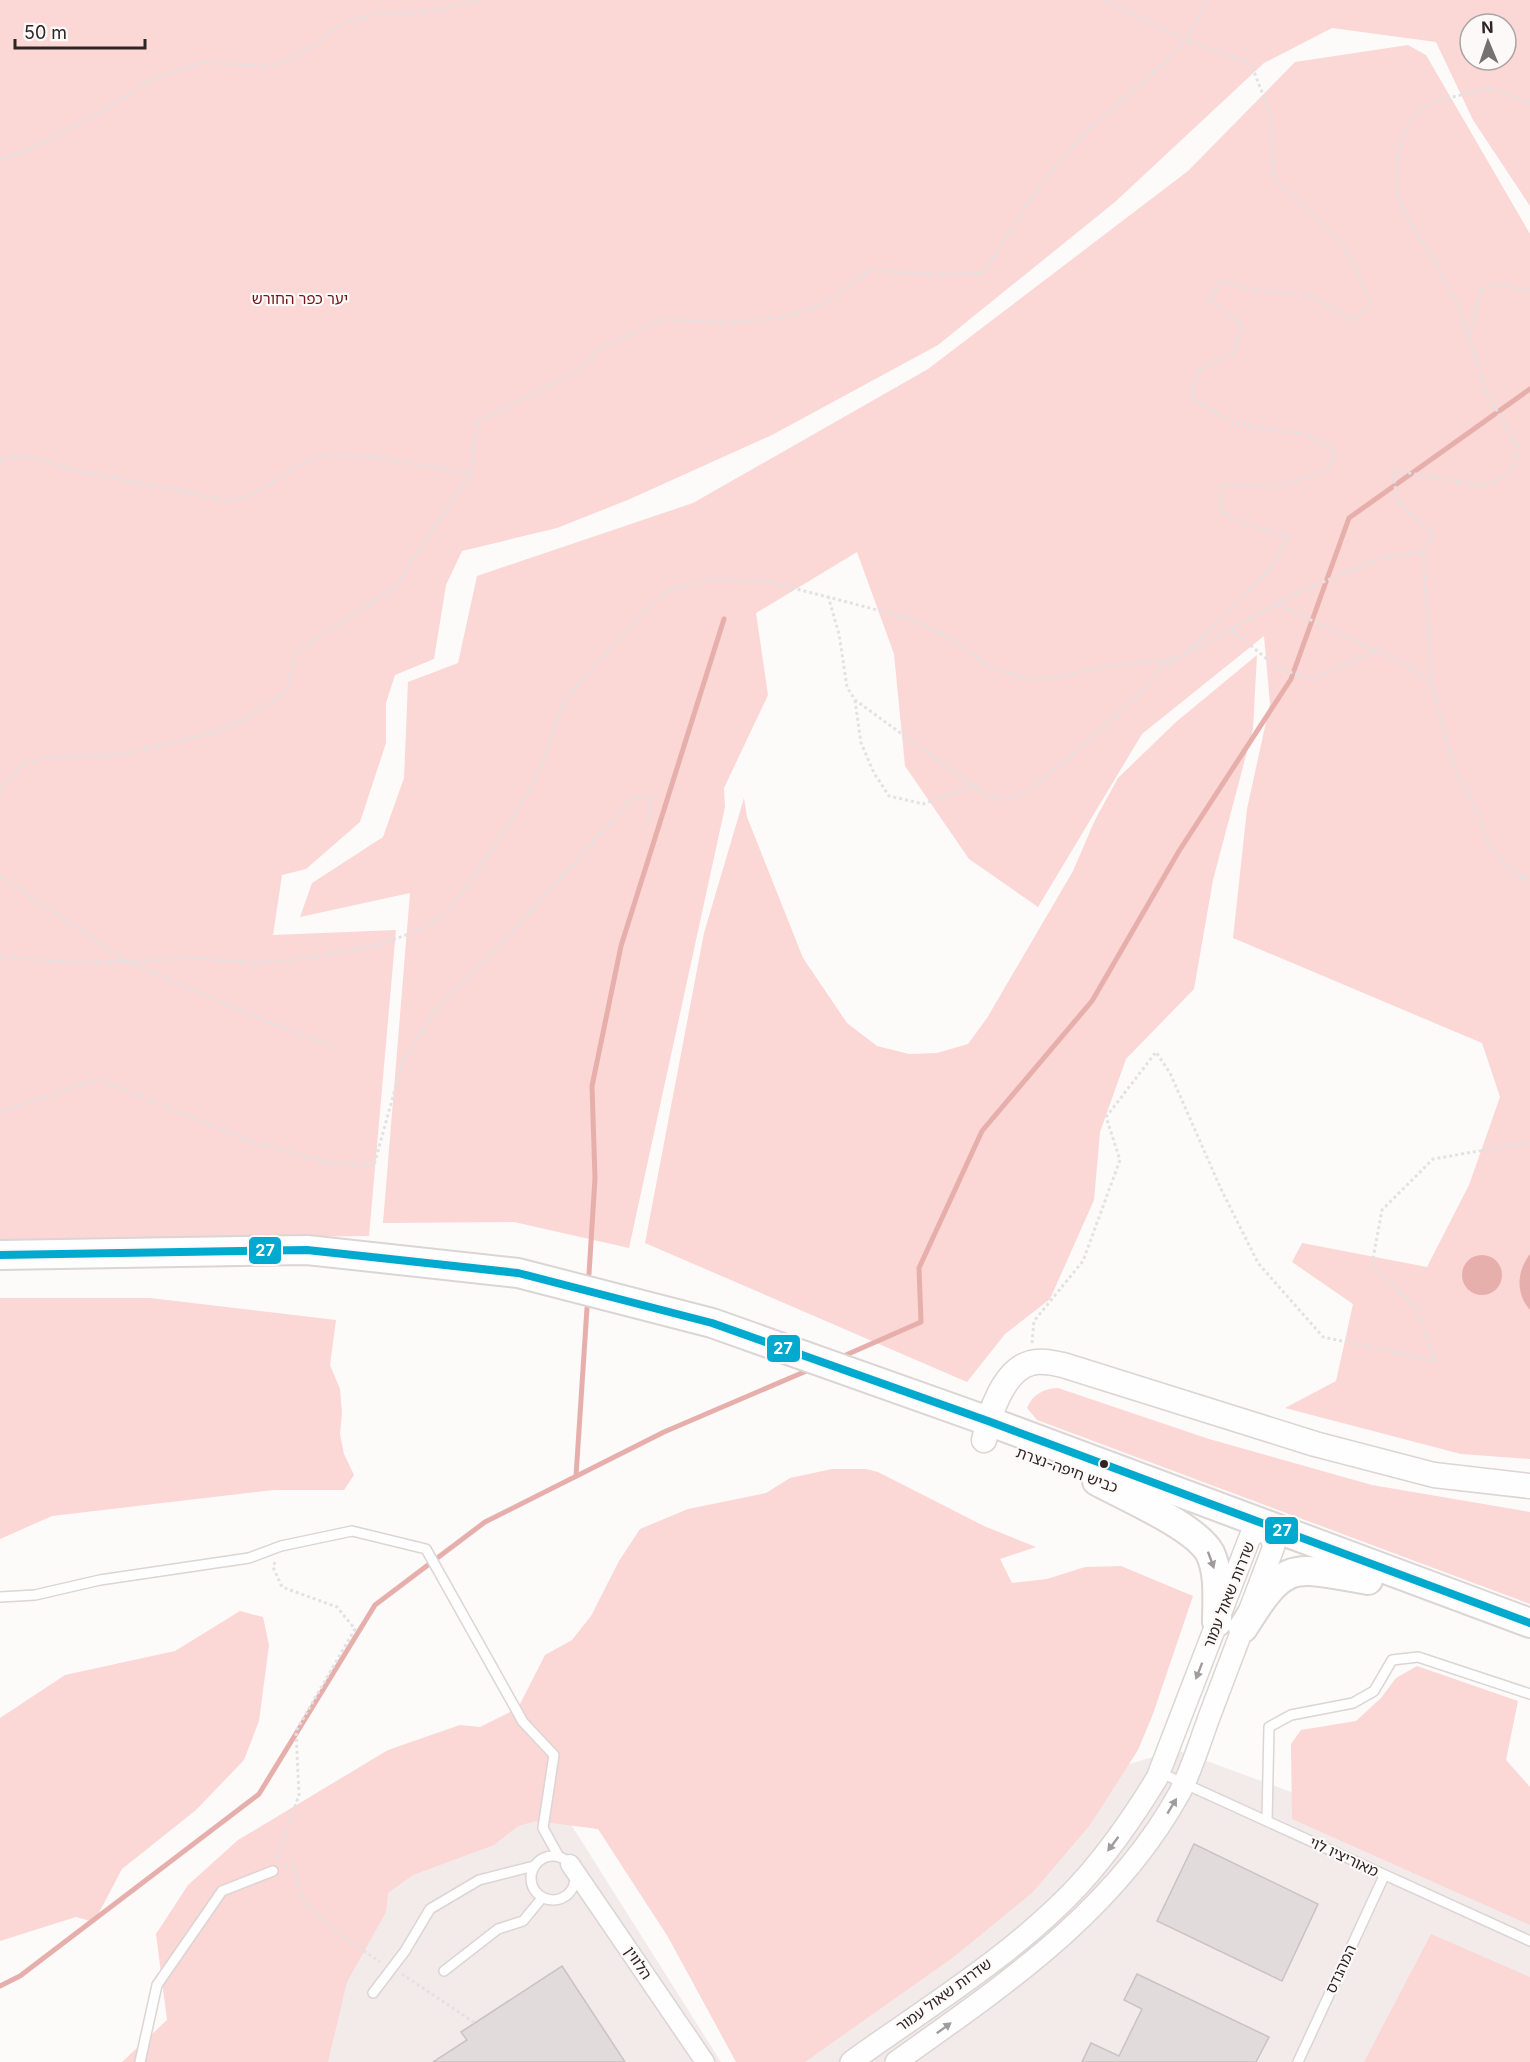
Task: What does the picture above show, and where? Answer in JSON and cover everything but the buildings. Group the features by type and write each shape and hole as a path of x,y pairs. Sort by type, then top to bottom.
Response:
{"highway":[{"name":"כביש חיפה-נצרת","path":"0,1256 307,1250 518,1273 712,1323 1263,1536 1368,1580 1530,1638"},
{"name":"כביש חיפה-נצרת","path":"986,1430 1097,1481 1530,1623"},
{"path":"1097,1481 1197,1536 1210,1555 1230,1625 1278,1579 1292,1573 1307,1569 1368,1580"}],"main road":[{"path":"986,1430 1005,1386 1017,1371 1030,1363 1063,1365 1315,1444 1434,1475 1530,1486"}],"street":[{"name":"שדרות שאול עמור","path":"896,2062 1009,1980 1090,1911 1158,1828 1184,1783 1230,1625 1263,1536"},
{"name":"שדרות שאול עמור","path":"851,2062 993,1959 1078,1886 1136,1813 1159,1772 1230,1625"},
{"name":"הלווין","path":"564,1861 705,2062"}],"lane":[{"path":"0,1597 35,1595 100,1580 249,1558 280,1546 352,1531 426,1548 523,1722 554,1755 543,1828 575,1878 570,1892 557,1900 542,1898 532,1887 530,1880 534,1866"},
{"path":"1267,1821 1269,1727 1291,1714 1353,1703 1374,1691 1392,1660 1418,1658 1530,1694"},
{"name":"מאוריציו לוי","path":"1159,1772 1530,1941"},
{"path":"373,1993 405,1951 430,1909 479,1880 534,1866 545,1857 564,1861"},
{"path":"140,2062 157,1985 222,1891 273,1871"},
{"name":"המהנדס","path":"1298,2062 1384,1876"},
{"path":"444,1971 498,1929 523,1921 542,1898"}],"path":[{"path":"0,159 26,151 95,116 152,79 202,62 272,67 320,42 341,24 377,14 434,11 481,0"},
{"path":"0,957 82,963 197,958 251,963 303,959 382,944 424,928 447,912 468,886 527,795 544,760 559,713 572,691 656,599 674,589 711,579 770,582 912,619 943,634 992,668 1026,679 1046,679 1107,666 1168,660 1185,654 1270,569 1290,536 1245,524 1220,510 1222,484 1275,487 1329,470 1336,452 1308,435 1235,424 1192,398 1197,371 1234,353 1241,325 1209,299 1221,281 1252,290 1308,295 1354,320 1372,303 1342,242 1274,178 1271,115 1251,64 1186,40 1104,0"},
{"path":"0,789 24,764 45,758 124,754 217,732 260,709 287,691 296,652 394,588 471,473 477,422 574,373 600,349 663,319 732,322 784,317 820,306 870,270 939,275 983,273 1035,192 1087,130 1166,63 1186,40 1207,0"},
{"path":"1530,103 1490,88 1432,102 1408,124 1398,153 1398,197 1401,206 1433,258 1459,309 1486,391 1517,447 1515,464 1506,476 1483,486 1392,470 1398,502 1433,533 1424,552 1432,684 1454,769 1478,814 1489,846 1530,885"},
{"path":"1469,339 1482,289 1495,284 1530,291"},
{"path":"0,460 28,456 73,470 225,500 247,497 302,464 323,455 373,458 471,473"},
{"path":"855,700 972,786 989,797 1008,800 1027,791 1075,753 1137,697 1160,668 1294,594 1381,558 1424,552"},
{"path":"828,596 839,634 848,687 855,700 861,742 874,773 889,796 923,804 972,786"},
{"path":"1278,603 1409,666 1432,684"},
{"path":"1232,630 1279,669 1314,679 1377,650"},
{"path":"0,1113 98,1078 248,1140 329,1163 374,1165 402,1064 434,1011 493,952 634,797 651,798 649,821"},
{"path":"1517,874 1530,879"},
{"path":"0,876 126,961 244,1012 333,1047"},
{"path":"1030,1363 1034,1321 1083,1261 1120,1160 1106,1117 1156,1052 1170,1073 1221,1189 1258,1263 1323,1337 1436,1361 1417,1310 1372,1264 1382,1210 1433,1159 1530,1142"},
{"path":"273,1871 299,1795 296,1731 354,1629 337,1607 282,1587 273,1567 280,1546"},
{"path":"273,1871 292,1863 304,1903 337,1932 390,1969 409,1977 475,2023"}],"shaded area":[{"path":"1530,1254 1530,1310 1520,1289 1520,1275"},
{"path":"1482,1255 1496,1261 1502,1275 1496,1289 1482,1295 1468,1289 1462,1275 1468,1261"},
{"path":"1177,1750 1348,1813 1530,1896 1530,2062 761,2062 1074,1780"},
{"path":"548,1788 721,2062 306,2062 348,1927 425,1825"}],"green space":[{"name":"יער כפר החורש","path":"0,0 1530,0 1530,206 1473,120 1436,42 1332,28 1264,63 1115,202 938,345 772,435 630,499 557,528 462,551 446,585 434,659 395,675 386,703 386,743 360,822 306,869 282,875 273,935 396,930 369,1236 0,1241"},
{"path":"1408,45 1426,55 1530,234 1530,1459 1461,1454 1285,1408 1336,1381 1353,1304 1292,1262 1302,1243 1427,1267 1469,1185 1500,1097 1482,1043 1233,938 1247,809 1270,704 1264,636 1142,734 1038,907 969,859 905,766 894,654 857,552 756,613 768,695 724,788 725,807 629,1248 514,1222 383,1223 410,893 300,917 312,883 383,837 404,778 408,682 458,663 477,576 693,503 928,369 1188,171 1295,62"},
{"path":"1257,655 1253,729 1213,880 1194,989 1126,1059 1100,1132 1094,1200 1050,1299 1005,1334 967,1382 645,1243 704,933 744,798 747,817 803,958 847,1023 877,1046 909,1054 937,1053 968,1044 987,1018 1073,871 1095,820 1118,778 1176,722"},
{"path":"0,1298 150,1298 336,1320 330,1365 340,1389 342,1413 340,1434 344,1454 354,1475 344,1490 274,1490 52,1516 0,1539"},
{"path":"1058,1388 1209,1439 1372,1485 1530,1512 1530,1604 1037,1420 1027,1408 1029,1403 1039,1393"},
{"path":"832,1469 866,1469 878,1472 984,1526 1036,1547 1000,1559 1012,1583 1047,1579 1085,1567 1121,1566 1193,1596 1153,1714 1138,1750 1090,1825 1033,1892 955,1956 805,2062 736,2062 668,1937 598,1829 536,1821 518,1826 494,1845 413,1875 388,1893 386,1912 347,1982 328,2062 122,2062 167,2020 156,1934 188,1885 238,1840 388,1750 460,1725 480,1727 518,1708 545,1655 572,1640 591,1616 619,1561 640,1529 688,1509 766,1493 790,1478"},
{"path":"240,1611 263,1617 269,1645 259,1721 244,1760 196,1810 122,1869 94,1922 76,1917 0,1941 0,1718 65,1675 175,1651"},
{"path":"1417,1666 1518,1701 1506,1760 1530,1787 1530,1925 1292,1819 1291,1744 1301,1730 1356,1721 1381,1698 1396,1678"},
{"path":"1431,1934 1530,1977 1530,2062 1364,2062"}],"waterway":[{"path":"839,1358 921,1322 919,1268 982,1131 1092,1001 1179,851 1291,679 1349,518 1530,389"},
{"path":"589,1274 595,1178 592,1086 621,946 724,619"},
{"path":"576,1476 587,1308"},
{"path":"0,1986 20,1976 259,1794 375,1605 485,1522 664,1432 811,1369"}],"transit line":[{"name":"27","path":"0,1255 307,1250 518,1273 712,1323 988,1421 1530,1623"}]}
